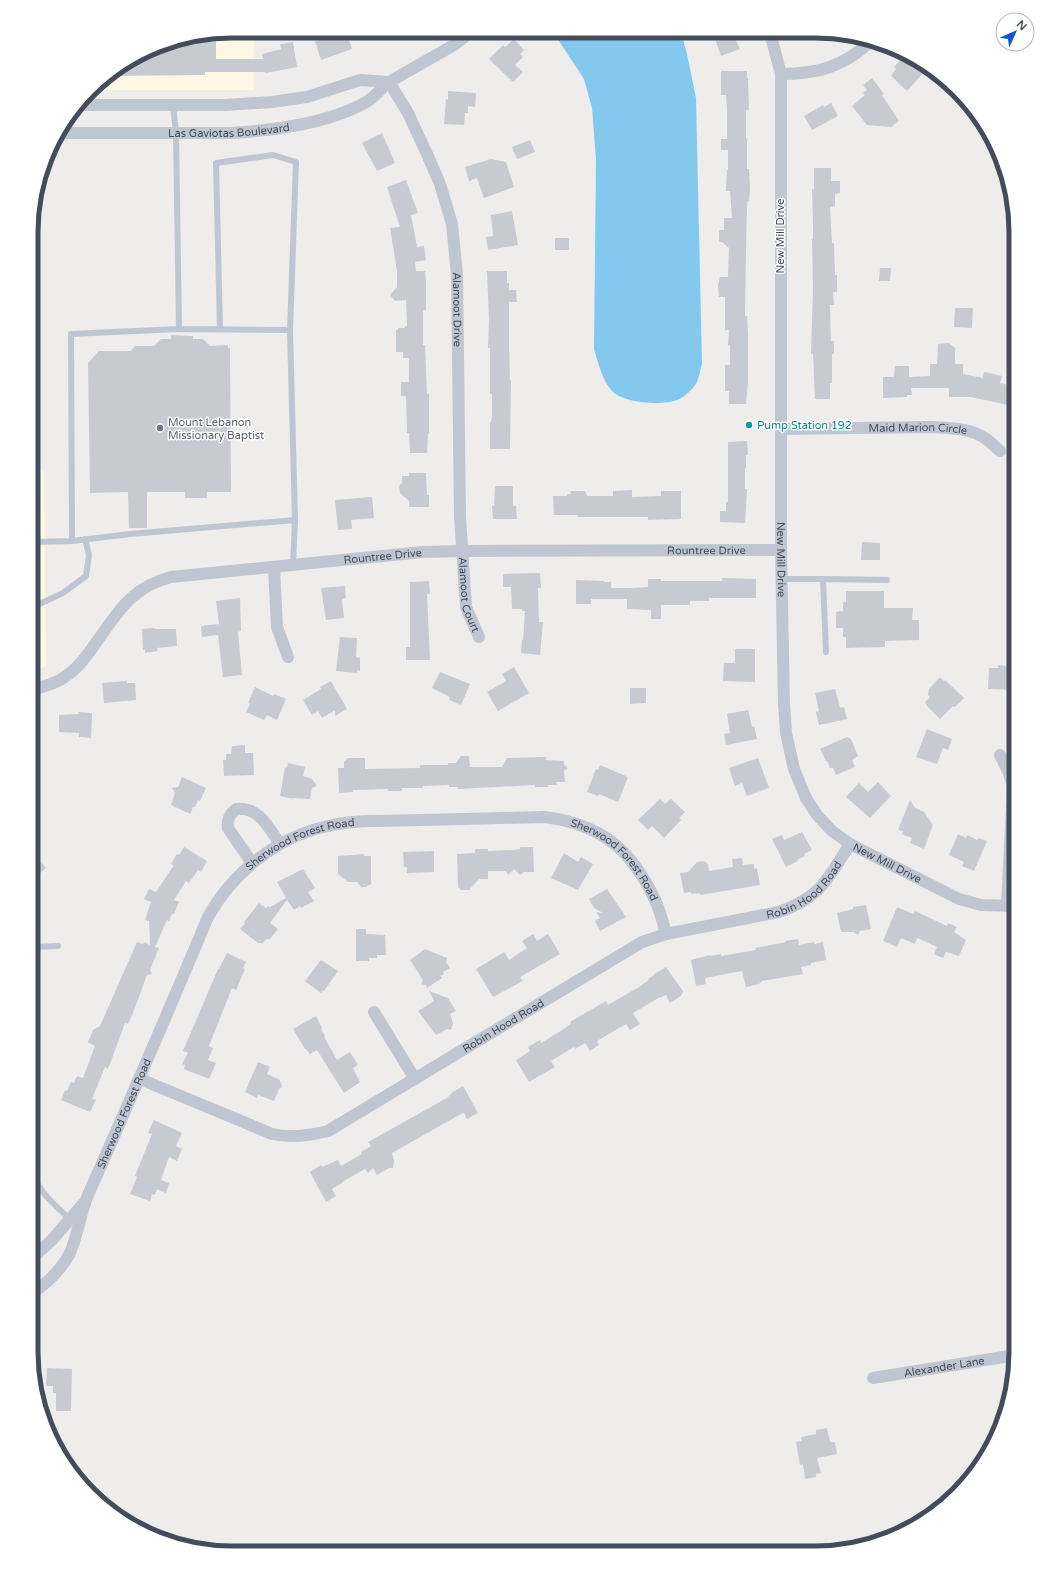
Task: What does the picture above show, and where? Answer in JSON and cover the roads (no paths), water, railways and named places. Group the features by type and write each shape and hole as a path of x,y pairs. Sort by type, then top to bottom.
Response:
{"street":[{"name":"Las Gaviotas Boulevard","path":"65,133 257,132 325,118 351,109 369,100 389,82 454,45 463,38"},
{"name":"New Mill Drive","path":"772,38 781,74 781,550 784,704 788,746 794,769 806,798 817,815 832,832 850,844 959,899 981,905 1009,906"},
{"path":"781,74 804,74 825,70 854,56 866,45"},
{"path":"85,105 173,105 272,102 307,97 360,80 389,82"},
{"name":"Alamoot Drive","path":"389,82 408,113 427,154 440,184 452,224 457,275 460,517 462,551"},
{"name":"Maid Marion Circle","path":"781,429 931,427 955,429 972,432 985,438 1000,451"},
{"name":"Rountree Drive","path":"38,688 57,682 79,666 122,607 136,593 155,581 171,577 415,553 462,551 781,550"},
{"name":"Alamoot Court","path":"462,551 466,607 479,637"},
{"path":"274,568 277,627 288,657"},
{"path":"1000,755 1009,774"},
{"path":"252,863 228,828 227,822 229,815 236,809 250,810 259,816 280,844"},
{"name":"Sherwood Forest Road","path":"38,1288 52,1277 68,1255 77,1235 85,1201 140,1079 208,917 223,894 252,863 280,844 308,831 328,826 368,821 544,817 566,820 607,838 624,852 639,869 656,901 666,934"},
{"name":"Robin Hood Road","path":"140,1079 272,1134 292,1137 315,1135 328,1131 642,942 666,934 779,912 810,898 823,886 850,844"},
{"path":"374,1012 415,1079"},
{"name":"Sherwood Forest Road","path":"38,1253 52,1240 85,1201"},
{"name":"Alexander Lane","path":"873,1378 1009,1356"}],"lane":[{"path":"173,105 176,133 179,329"},
{"path":"220,329 216,163 273,155 296,162 290,330 295,520 293,566"},
{"path":"72,541 70,334 179,329 290,330"},
{"path":"38,542 72,541 130,534 295,520"},
{"path":"38,605 63,593 86,576 89,555 85,539"},
{"path":"782,579 887,580"},
{"path":"823,579 826,652"},
{"path":"38,947 58,946"},
{"path":"38,1187 50,1202 70,1219"}],"water":[{"path":"557,38 683,38 696,98 702,364 699,377 692,389 682,398 670,402 653,403 633,401 617,395 609,387 603,376 594,349 596,159 592,108 584,79"}],"place":[{"name":"Pump Station 192","path":"749,425"},
{"name":"Mount Lebanon Missionary Baptist","path":"160,428"}]}
